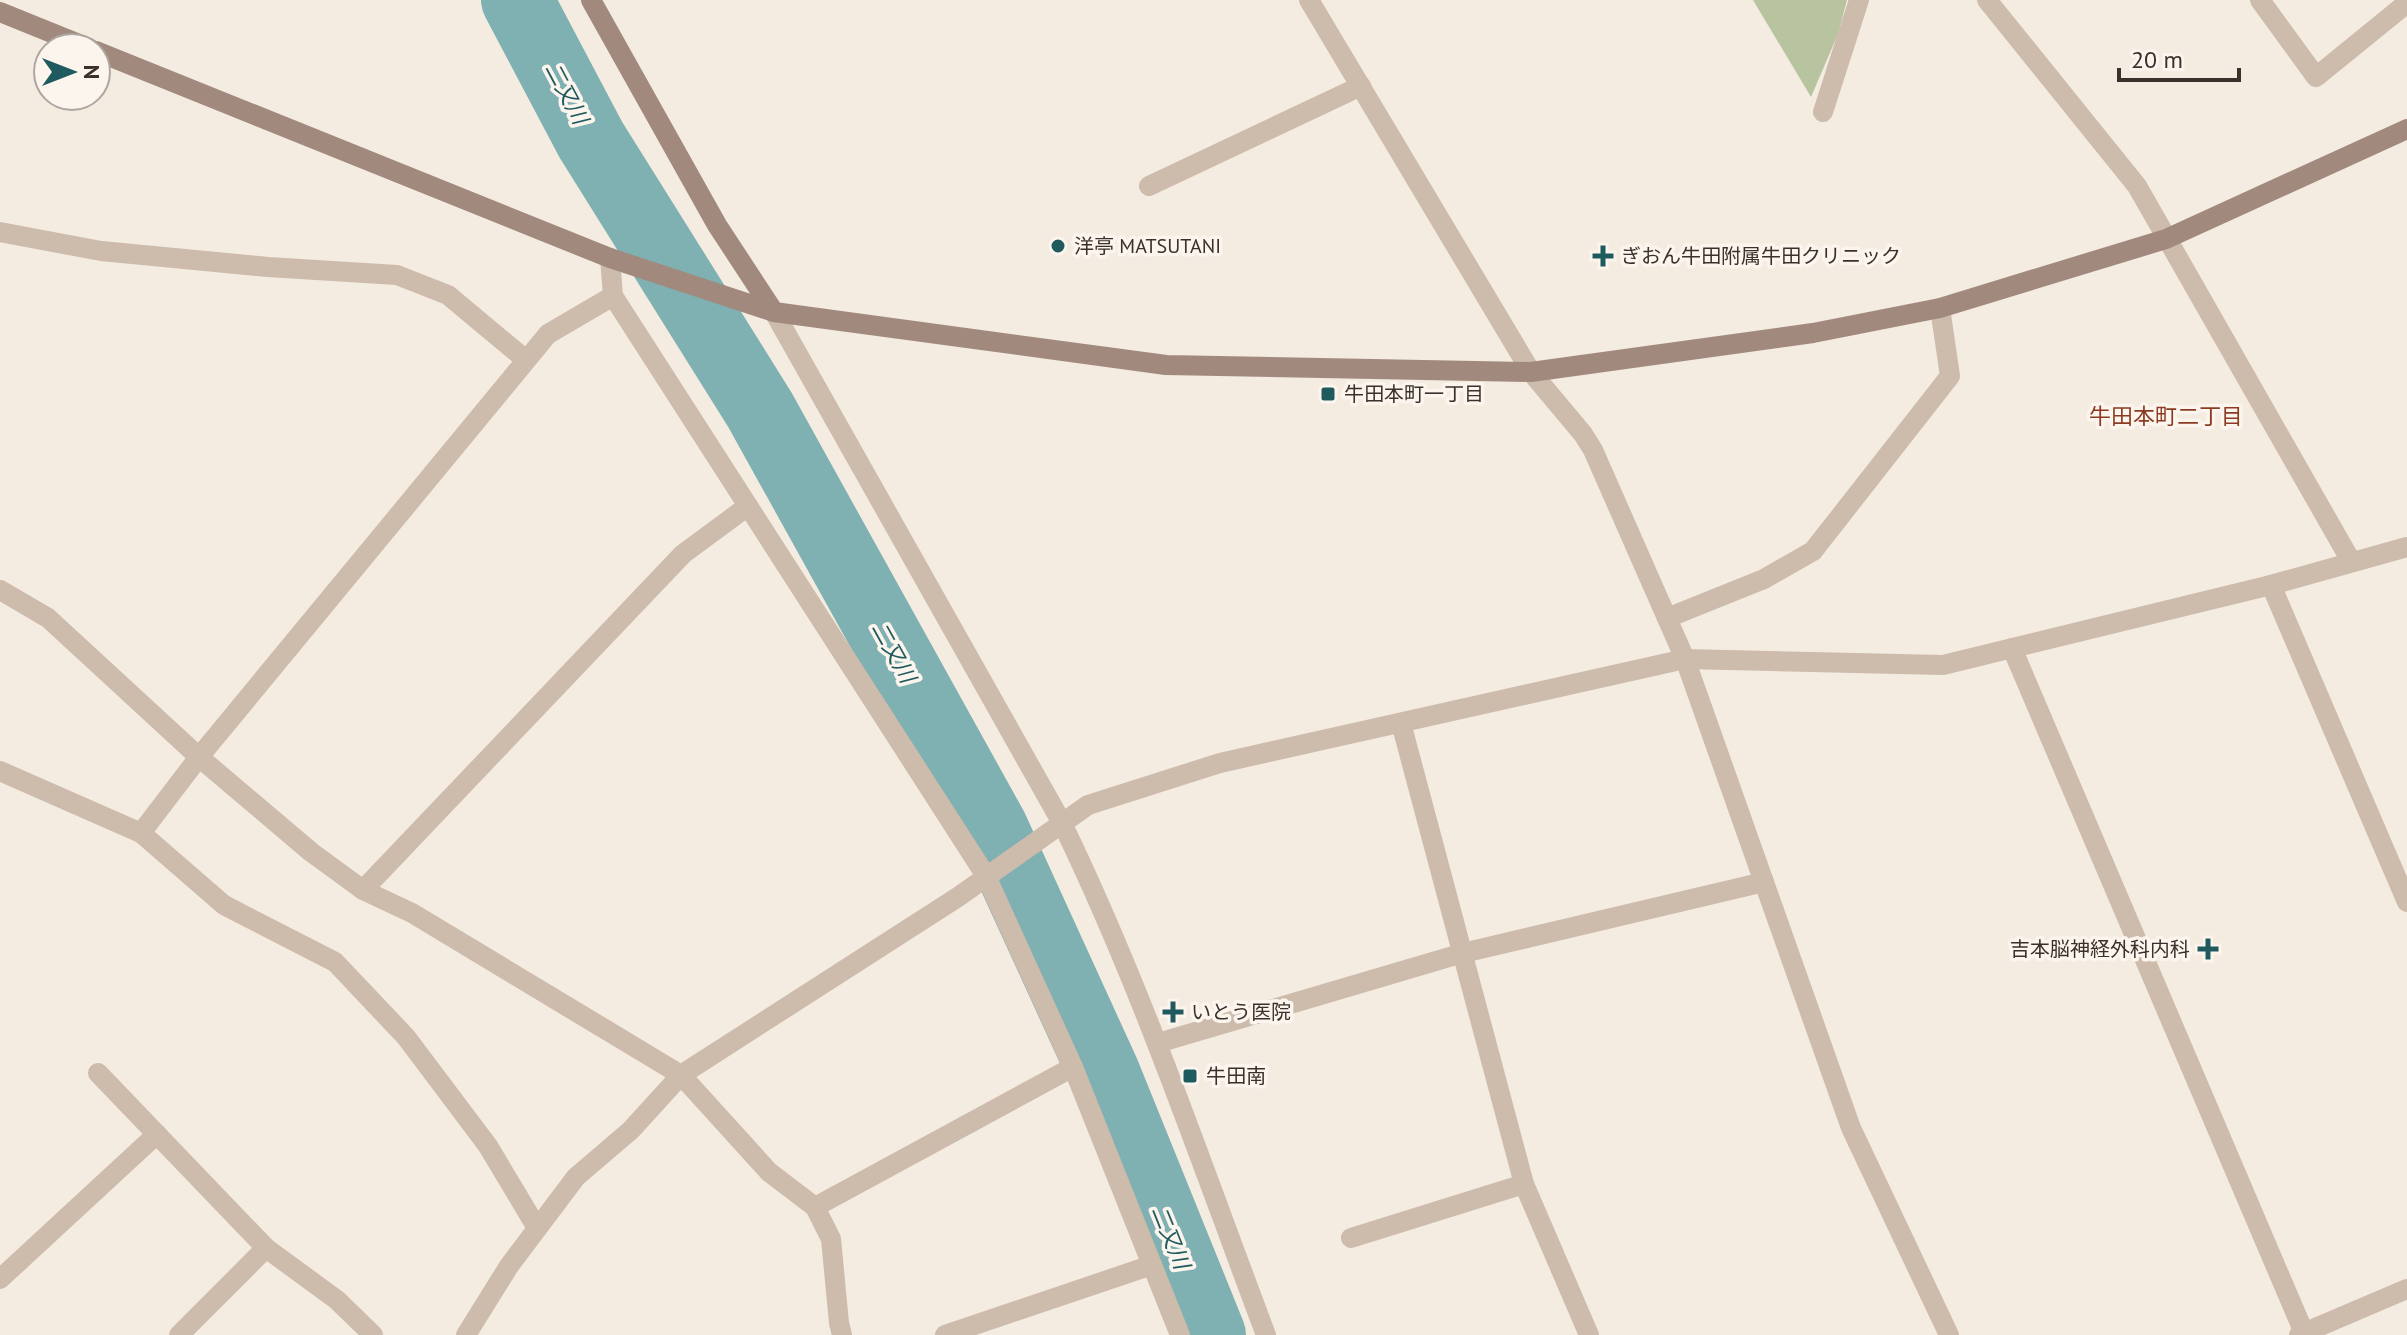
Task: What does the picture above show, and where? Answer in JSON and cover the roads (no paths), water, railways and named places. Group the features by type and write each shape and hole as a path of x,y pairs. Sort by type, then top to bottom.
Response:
{"street":[{"path":"591,0 717,225 774,312 1054,828 1158,1043 1266,1335"},
{"path":"1309,0 1531,372 1593,450 1685,659 1851,1128 1949,1335"},
{"path":"1823,112 1859,0"},
{"path":"1987,0 2137,186 2351,561"},
{"path":"2260,0 2316,77 2407,3"},
{"path":"0,12 49,32"},
{"path":"112,57 610,258 774,312 1166,365 1531,372 1813,333 1940,308 2166,239 2407,129"},
{"path":"1149,186 1361,86"},
{"path":"0,232 101,251 268,267 397,275 448,295 526,360"},
{"path":"610,258 613,296 748,506 994,871 1180,1335"},
{"path":"141,833 199,757 548,334 613,296"},
{"path":"1667,618 1764,579 1813,551 1950,376 1940,308"},
{"path":"363,890 683,554 748,506"},
{"path":"466,1335 509,1266 576,1177 631,1130 681,1075 958,897 1088,805 1220,763 1685,659 1943,665 2271,585 2407,547"},
{"path":"2271,585 2407,902"},
{"path":"0,590 48,618 199,757 311,852 363,890 412,913 681,1075 769,1172 815,1207 831,1239 837,1331"},
{"path":"2012,648 2303,1334 2407,1289"},
{"path":"1401,723 1524,1184 1589,1335"},
{"path":"0,771 141,833 224,905 335,962 406,1037 488,1146 537,1228"},
{"path":"1158,1043 1463,953 1764,882"},
{"path":"815,1207 1073,1067"},
{"path":"98,1073 266,1248 337,1300 373,1335"},
{"path":"0,1279 157,1134"},
{"path":"1351,1238 1524,1184"},
{"path":"179,1335 266,1248"},
{"path":"945,1335 1152,1265"}],"waterway":[{"name":"二又川","path":"517,0 591,140 760,410 992,828 1104,1073 1210,1335"}],"place":[{"name":"洋亭 MATSUTANI","path":"1058,246"},
{"name":"ぎおん牛田附属牛田クリニック","path":"1603,256"},
{"name":"牛田本町一丁目","path":"1328,394"},
{"name":"吉本脳神経外科内科","path":"2208,949"},
{"name":"いとう医院","path":"1173,1012"},
{"name":"牛田南","path":"1190,1076"}],"district":[{"name":"牛田本町二丁目","path":"2166,416"}]}
